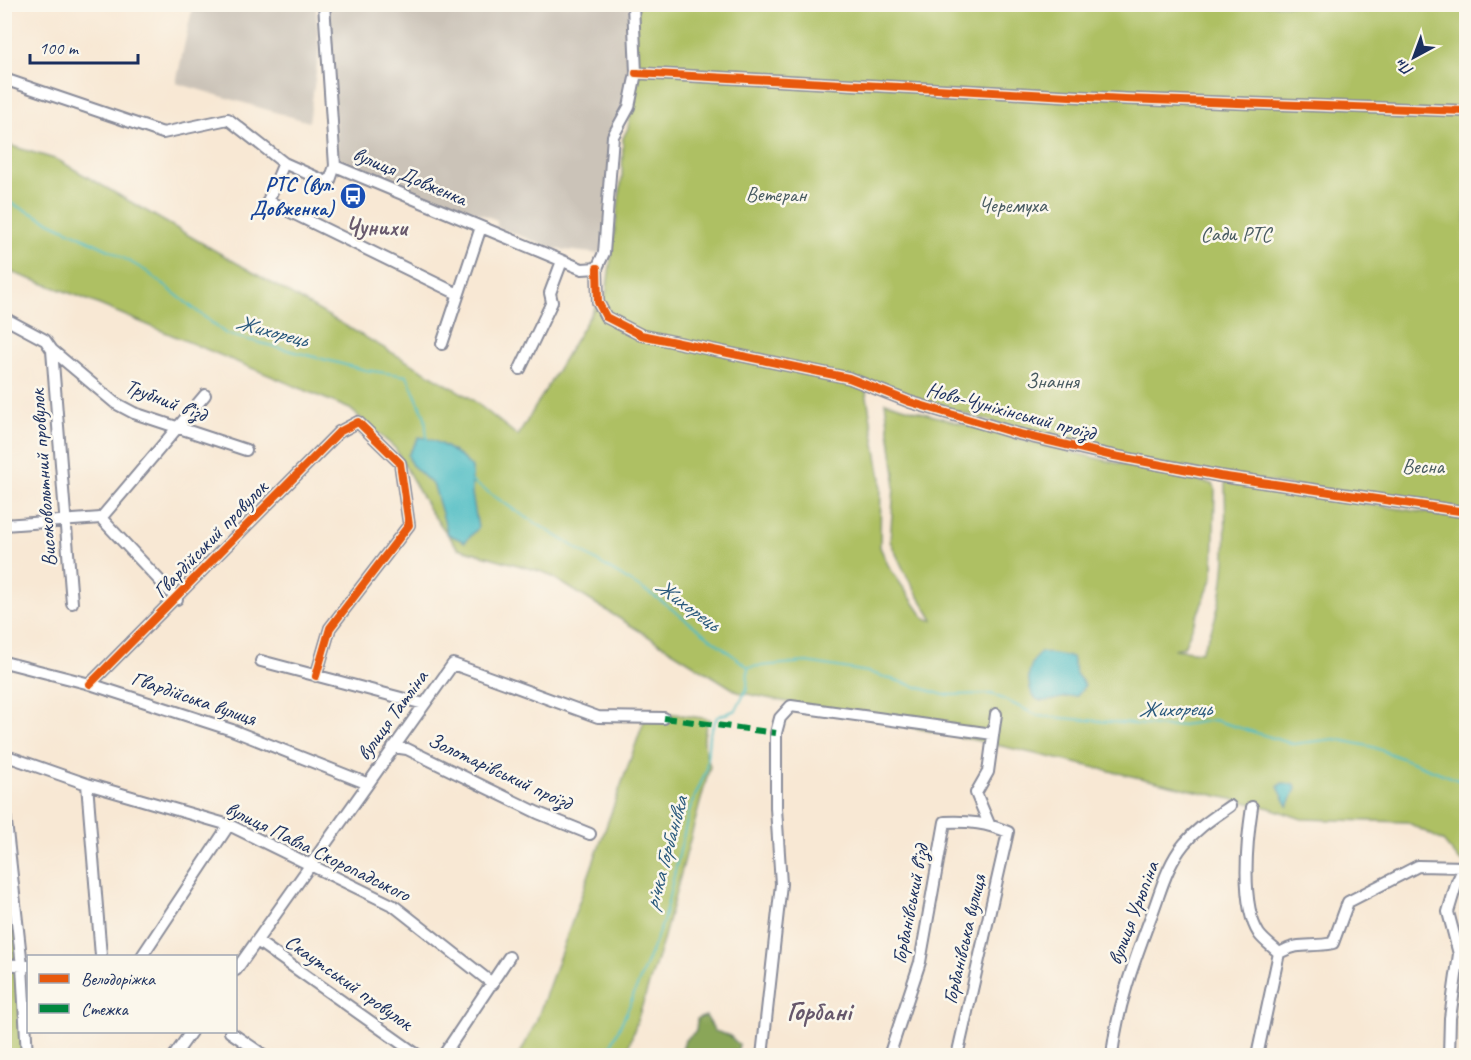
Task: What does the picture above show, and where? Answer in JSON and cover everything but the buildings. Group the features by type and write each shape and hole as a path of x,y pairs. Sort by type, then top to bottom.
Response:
{"street":[{"path":"324,4 335,166"},
{"path":"597,268 604,253 614,136 628,107 636,73 633,4"},
{"path":"636,73 1125,99 1467,111"},
{"name":"вулиця Довженка","path":"4,79 163,133 228,119 284,163 329,183 335,166 582,269 597,268"},
{"path":"284,163 268,201 458,294"},
{"name":"вулиця Довженка","path":"442,344 481,227"},
{"path":"520,369 552,302 550,293 562,261"},
{"name":"Ново-Чуніхінський проїзд","path":"597,268 598,302 606,317 642,335 849,378 910,402 1015,433 1109,455 1220,476 1467,512"},
{"name":"Трубний в’їзд","path":"4,318 45,340 52,350 115,404 134,413 246,450"},
{"name":"Високовольтний провулок","path":"52,350 72,603"},
{"path":"4,525 101,518 206,395"},
{"name":"Гвардійський провулок","path":"90,684 177,599 339,432 358,422 400,464 409,525 330,628 316,676"},
{"path":"101,518 177,599"},
{"path":"261,661 424,704"},
{"name":"Гвардійська вулиця","path":"4,662 90,684 232,730 366,783"},
{"name":"вулиця Татліна","path":"237,969 312,865 366,783 453,664 598,717 664,718"},
{"path":"762,1056 781,884 776,808 776,733 780,718 791,706 993,734"},
{"path":"989,824 976,793 988,772 996,714"},
{"name":"Золотарівський проїзд","path":"393,747 406,749 538,813 590,834"},
{"name":"вулиця Павла Скоропадського","path":"4,755 87,784 229,825 394,906 493,984"},
{"path":"87,784 101,955"},
{"path":"4,804 25,966 27,1056"},
{"name":"вулиця Урюпіна","path":"1112,1056 1115,1028 1127,981 1170,866 1184,844 1201,826 1230,806"},
{"path":"1252,807 1246,852 1248,896 1260,936 1280,953"},
{"name":"Горбанівський в'їзд","path":"889,1056 920,962 945,822 989,824 1008,832"},
{"path":"143,955 229,825"},
{"name":"Горбанівська вулиця","path":"957,1056 1008,832"},
{"path":"1257,1056 1280,953 1294,945 1320,946 1333,943 1348,902 1418,866 1466,867 1452,896 1448,912 1459,954 1450,1018 1449,1056"},
{"name":"Скаутський провулок","path":"257,941 419,1056"},
{"path":"443,1056 509,957"},
{"path":"4,964 25,966"},
{"path":"174,1056 190,1033"},
{"path":"231,1033 265,1056"}],"shaded area":[{"path":"193,5 316,5 319,52 309,122 176,83"},
{"path":"328,5 631,5 634,74 627,106 616,122 601,254 555,249 497,227 497,220 338,163"}],"green space":[{"name":"Сади РТС","path":"635,5 1466,5 1466,514 1110,456 1110,446 1109,455 865,385 881,479 880,547 889,567 925,619 933,620 907,577 890,541 895,474 885,402 1048,446 1212,484 1215,488 1213,577 1184,647 1174,649 1201,652 1217,612 1224,569 1225,482 1466,519 1466,863 1459,860 1443,841 1407,822 1302,819 1270,808 975,740 738,692 546,573 458,548 430,511 395,448 350,409 78,296 5,270 5,144 58,160 469,397 518,436 598,302 606,294 622,177 623,138 628,128 636,73"},
{"path":"648,710 710,719 705,731 704,742 710,766 662,944 626,1055 519,1056 536,1022"},
{"path":"5,829 18,960 5,958"},
{"path":"5,968 19,970 25,1055 5,1056"},
{"path":"706,1016 715,1031 730,1036 739,1045 736,1055 681,1054 685,1040 696,1031 697,1019"}],"water":[{"path":"419,437 433,440 448,448 472,468 472,494 478,528 465,542 448,534 434,486 411,464 408,455"},
{"path":"1041,652 1072,657 1076,674 1085,685 1077,696 1041,701 1031,692 1029,674 1031,666"},
{"path":"1282,783 1295,785 1296,789 1288,806 1278,787"}],"waterway":[{"name":"Жихорець","path":"4,200 111,251 146,271 226,334 365,370 407,376 425,417 427,439"},
{"name":"Жихорець","path":"470,480 660,600 748,667 807,662 868,672 944,695 992,694 1039,716 1169,727 1214,720 1293,744 1335,739 1373,747 1466,783"},
{"name":"річка Горбанівка","path":"606,1056 628,1009 663,922 690,808 706,771 709,735 717,717 736,710 747,688 748,668"}],"marked path":[{"path":"664,718 776,733"}],"cycle path":[{"path":"636,73 1125,99 1466,111"},
{"path":"597,268 598,302 606,317 641,335 849,378 910,402 1015,433 1109,455 1220,476 1466,512"},
{"path":"90,684 339,432 358,422 400,463 409,525 330,628 316,676"}],"place":[{"name":"РТС (вул. Довженка)","path":"353,196"}],"district":[{"name":"Чунихи","path":"376,227"},
{"name":"Горбані","path":"819,1011"}],"park label":[{"name":"Ветеран","path":"776,194"},
{"name":"Черемуха","path":"1013,205"},
{"name":"Знання","path":"1052,381"},
{"name":"Весна","path":"1423,466"}]}
